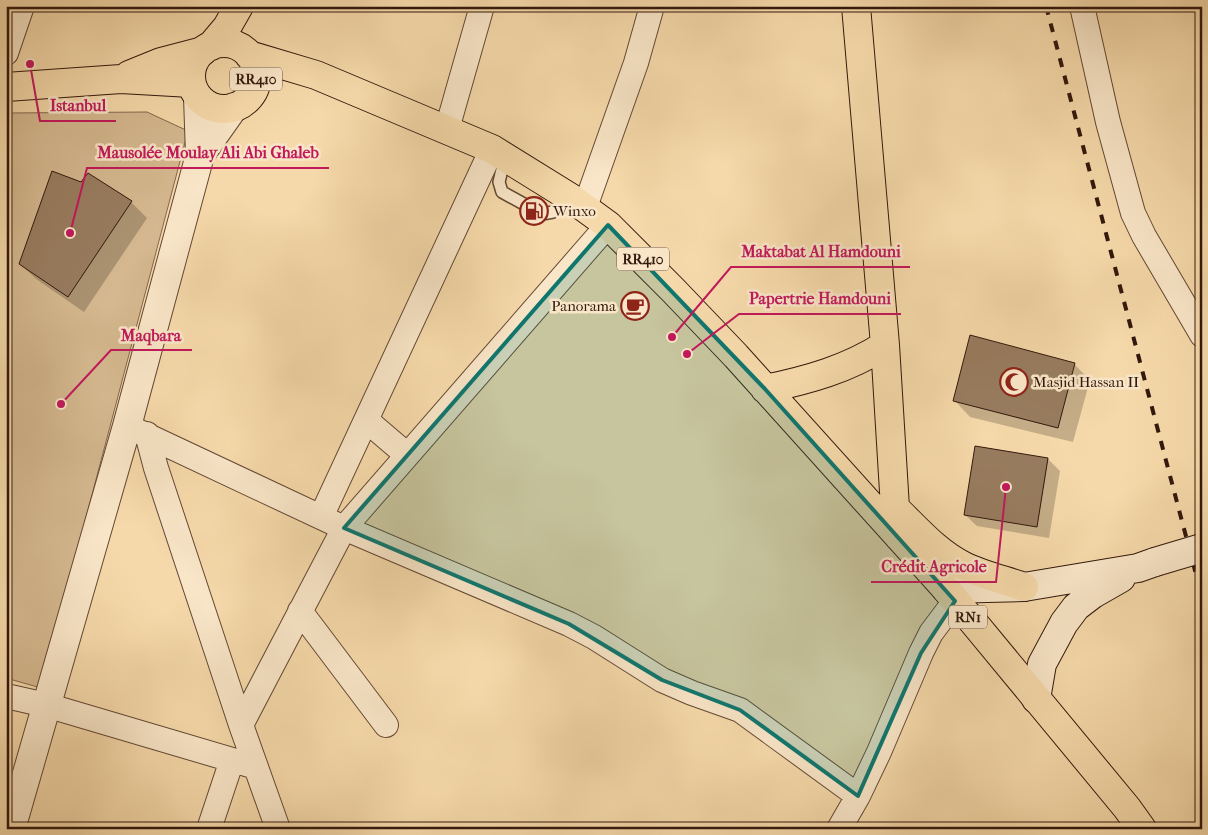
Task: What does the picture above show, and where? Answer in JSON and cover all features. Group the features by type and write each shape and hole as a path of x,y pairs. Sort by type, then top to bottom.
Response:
{"main road":[{"path":"195,90 192,66 227,27 239,6"},
{"path":"239,6 245,52"},
{"path":"856,6 886,345 895,508 899,537"},
{"name":"RR410","path":"120,79 161,62 221,44 232,45 245,52 316,75 447,129 498,153 578,203 608,225 674,290 899,537"},
{"name":"RR410","path":"6,87 120,79 195,90 206,104 224,109 234,107 247,99 255,86 256,70 245,52"},
{"name":"RR410","path":"255,86 316,75"},
{"path":"764,389 834,371 870,355 886,345"},
{"path":"895,508 934,546 948,556 965,566 1024,587"},
{"name":"RN1","path":"899,537 950,595 1127,808 1142,829"}],"street":[{"path":"6,53 22,6"},
{"path":"447,129 482,6"},
{"path":"578,203 636,63 652,6"},
{"path":"1082,6 1108,122 1132,213 1202,335"},
{"path":"11,829 46,706 137,430 200,154 195,90"},
{"path":"200,154 234,107"},
{"path":"320,517 498,153"},
{"path":"241,725 344,528 608,225"},
{"path":"366,420 407,456"},
{"path":"137,430 344,528 569,624 594,637 662,680 740,710 851,816 921,653 950,595 1024,587 1146,565 1202,548"},
{"path":"137,430 156,468 241,725 278,829"},
{"path":"1036,699 1042,664 1064,623 1076,607 1093,594 1146,565"},
{"path":"300,611 386,725"},
{"path":"6,696 256,767"},
{"path":"209,829 232,760"}],"highlighted area":[{"path":"608,225 765,389 955,601 921,653 858,796 740,710 662,680 569,624 344,528"}],"shaded area":[{"path":"147,112 188,131 41,688 6,678 6,113"}],"building":[{"path":"52,171 81,182 88,173 132,201 68,297 19,264"},
{"name":"Masjid Hassan II","path":"970,335 1075,363 1058,428 953,401"},
{"path":"975,446 1048,458 1037,527 964,515"}],"railway":[{"path":"1046,6 1202,597"}],"place":[{"name":"Istanbul","path":"30,64"},
{"name":"Winxo","path":"534,211"},
{"name":"Mausolée Moulay Ali Abi Ghaleb","path":"70,233"},
{"name":"Panorama","path":"635,306"},
{"name":"Maktabat Al Hamdouni","path":"672,337"},
{"name":"Papertrie Hamdouni","path":"687,354"},
{"name":"Masjid Hassan II","path":"1014,382"},
{"name":"Maqbara","path":"61,404"},
{"name":"Crédit Agricole","path":"1006,487"}]}
